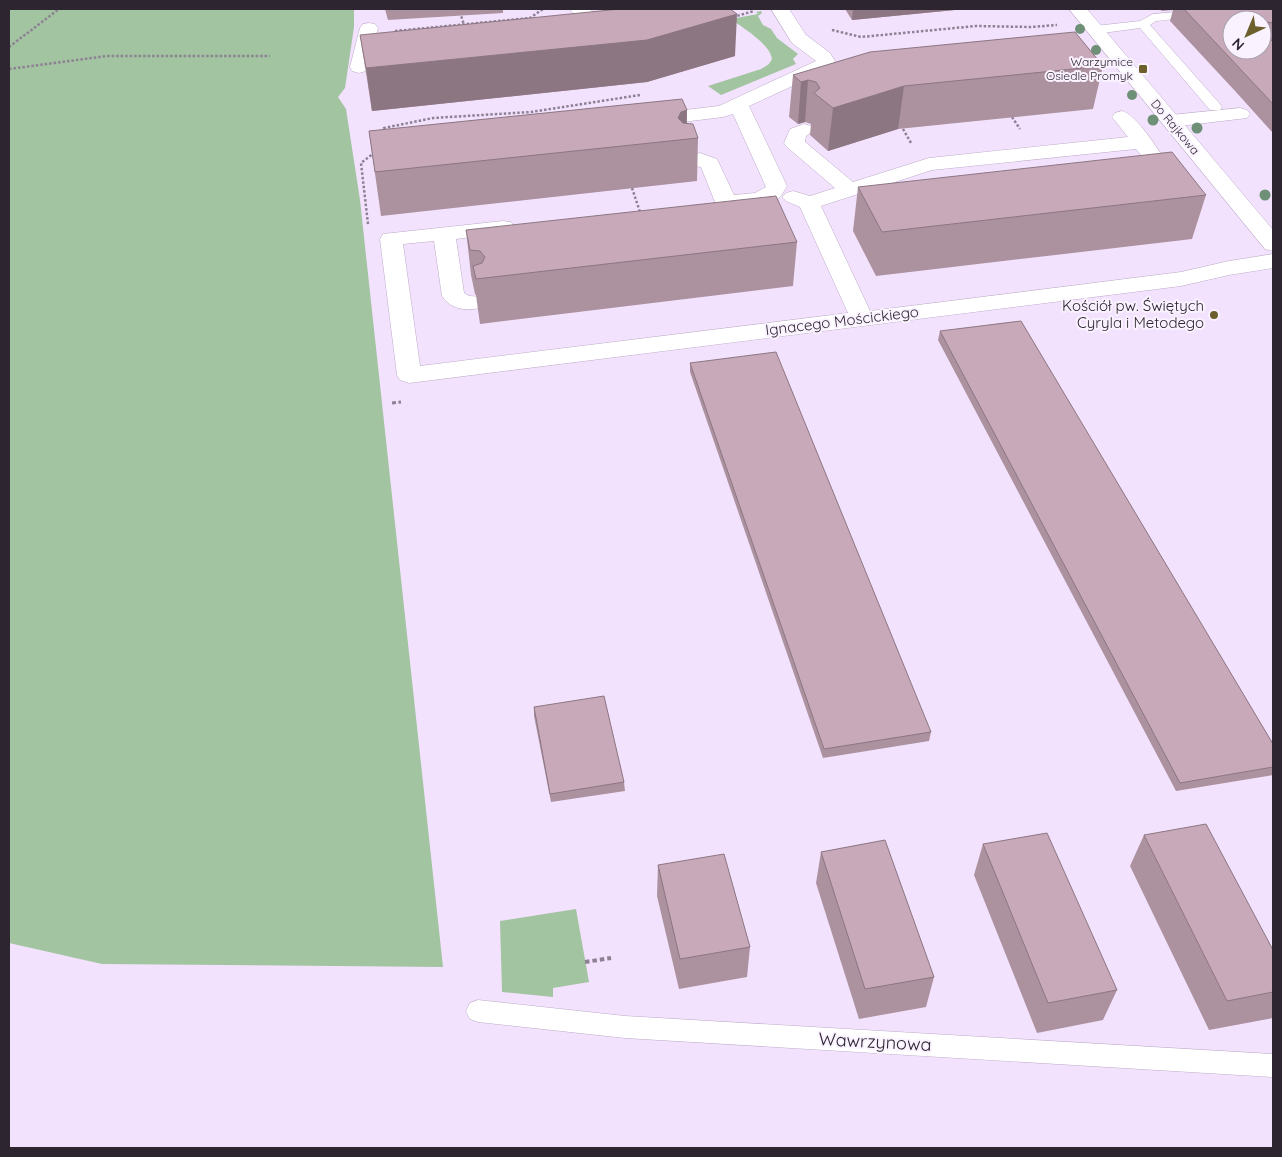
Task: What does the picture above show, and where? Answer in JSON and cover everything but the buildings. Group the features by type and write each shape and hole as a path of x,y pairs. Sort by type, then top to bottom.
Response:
{"street":[{"path":"575,27 602,20 579,9"},
{"name":"Do Rajkowa","path":"1078,9 1273,244"},
{"path":"630,122 717,113 836,61 787,21"},
{"path":"365,45 382,48"},
{"path":"689,160 700,159 710,163 717,203 764,198 775,190 777,186 739,105"},
{"path":"1171,121 1240,114"},
{"path":"1122,117 1162,167"},
{"path":"804,130 797,133 794,143 850,190"},
{"path":"775,190 809,203 929,164 1142,142"},
{"path":"809,203 862,319"},
{"path":"476,302 465,303 453,296 444,233 526,224"},
{"name":"Ignacego Mościckiego","path":"444,233 391,239 410,375 1181,280 1229,268 1273,262"}],"lane":[{"path":"1095,30 1143,24 1153,18 1209,12 1222,14"},
{"path":"1143,24 1215,107"},
{"name":"Wawrzynowa","path":"478,1011 625,1027 1273,1066"}],"path":[{"path":"9,47 59,9"},
{"path":"365,45 464,24 530,18 543,9"},
{"path":"460,11 466,32"},
{"path":"726,13 732,18 755,11"},
{"path":"787,21 861,37 976,26 1057,25"},
{"path":"9,69 107,56 270,56"},
{"path":"385,137 384,128 433,118 531,112 648,94"},
{"path":"1012,117 1024,136"},
{"path":"903,129 913,148"},
{"path":"632,188 640,212"},
{"path":"585,962 611,958"}],"green space":[{"path":"9,9 354,9 354,27 345,88 338,97 346,109 360,200 443,967 102,964 9,943"},
{"path":"761,11 762,13 758,16 763,25 771,29 777,38 798,54 793,59 796,64 721,95 708,86 761,69 769,64 772,59 770,53 761,42 731,19 758,14 756,12"},
{"path":"576,909 589,982 553,988 553,997 502,992 500,921"}],"place":[{"name":"Warzymice Osiedle Promyk","path":"1143,69"},
{"name":"Kościół pw. Świętych Cyryla i Metodego","path":"1214,315"}]}
